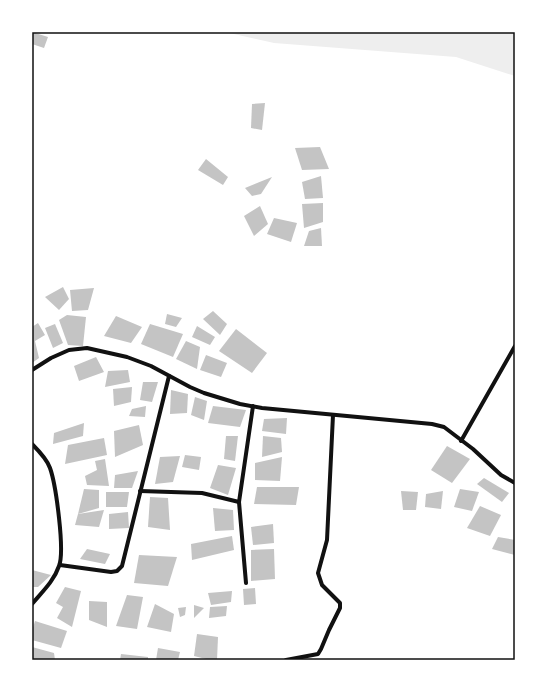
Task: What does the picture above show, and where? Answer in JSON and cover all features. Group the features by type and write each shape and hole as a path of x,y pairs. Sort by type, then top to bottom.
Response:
{"street":[{"path":"461,441 515,346"},
{"path":"32,370 51,358 70,350 87,348 127,357 151,366 204,393 253,406 432,424 444,428 473,449 501,475 515,483"},
{"path":"60,565 111,572 120,569 122,566 168,376"},
{"path":"246,583 239,502 253,406"},
{"path":"286,660 318,654 322,649 329,630 340,608 340,603 322,585 318,573 326,540 333,415"},
{"path":"32,444 44,457 50,468 58,506 61,552 60,565 54,578 32,604"},
{"path":"140,491 202,493 239,502"}],"shaded area":[{"path":"225,32 515,32 515,76 456,57 274,43"}],"building":[{"path":"32,32 48,37 44,48 32,44"},
{"path":"265,103 262,130 251,128 252,104"},
{"path":"320,147 329,169 302,170 295,148"},
{"path":"206,159 228,177 223,185 198,170"},
{"path":"321,176 323,198 305,199 302,182"},
{"path":"272,177 261,194 252,196 245,188"},
{"path":"323,203 323,222 304,228 302,204"},
{"path":"260,206 268,224 254,236 244,216"},
{"path":"274,218 297,223 291,242 267,234"},
{"path":"321,228 322,246 304,246 309,231"},
{"path":"63,287 69,299 59,310 45,297"},
{"path":"94,288 88,310 72,311 70,290"},
{"path":"213,311 227,324 220,335 203,319"},
{"path":"167,314 182,318 176,327 165,324"},
{"path":"67,315 86,317 83,346 68,345 59,320"},
{"path":"116,316 142,327 131,343 104,336"},
{"path":"38,323 45,335 35,341 39,358 32,363 32,327"},
{"path":"55,324 63,343 53,348 45,328"},
{"path":"150,324 183,334 173,357 141,344"},
{"path":"197,326 215,337 210,345 192,337"},
{"path":"236,329 267,353 252,373 219,351"},
{"path":"186,341 200,347 197,369 176,359"},
{"path":"206,355 227,363 221,377 200,370"},
{"path":"96,357 104,372 79,381 74,366"},
{"path":"128,370 130,382 105,387 108,371"},
{"path":"143,382 158,382 152,402 140,400"},
{"path":"132,387 131,402 114,406 113,389"},
{"path":"171,390 188,394 187,413 170,414"},
{"path":"195,397 207,401 204,420 191,415"},
{"path":"146,406 145,417 129,416 132,409"},
{"path":"213,406 246,410 240,427 208,423"},
{"path":"287,418 286,434 262,431 264,419"},
{"path":"84,423 83,436 53,444 54,433"},
{"path":"139,425 143,445 115,457 114,431"},
{"path":"226,436 238,436 235,461 224,459"},
{"path":"263,436 281,438 282,452 262,457"},
{"path":"104,438 107,455 65,464 68,445"},
{"path":"447,446 470,459 452,483 431,470"},
{"path":"185,455 201,457 199,470 182,467"},
{"path":"180,456 173,482 155,484 160,457"},
{"path":"282,457 280,481 255,480 255,463"},
{"path":"105,459 109,486 87,485 85,476 97,470 95,461"},
{"path":"218,465 236,468 228,495 210,488"},
{"path":"138,471 132,488 114,488 115,475"},
{"path":"484,478 509,493 502,502 477,484"},
{"path":"257,487 299,487 296,505 254,504"},
{"path":"84,489 99,490 99,508 78,514"},
{"path":"460,489 479,492 472,511 454,507"},
{"path":"401,491 418,492 416,510 403,510"},
{"path":"443,491 441,509 425,507 426,494"},
{"path":"106,492 129,492 127,507 106,507"},
{"path":"150,497 168,498 170,530 148,527"},
{"path":"480,506 501,515 490,536 467,528"},
{"path":"213,508 233,510 234,530 215,531"},
{"path":"104,510 99,527 75,525 78,514"},
{"path":"128,512 129,528 109,529 109,514"},
{"path":"273,524 274,543 253,545 251,527"},
{"path":"232,536 234,550 192,560 191,544"},
{"path":"498,537 515,540 515,555 492,549"},
{"path":"87,549 110,554 105,564 80,559"},
{"path":"274,549 275,579 251,581 251,550"},
{"path":"139,555 177,557 168,586 134,583"},
{"path":"32,570 51,575 38,587 32,587"},
{"path":"65,587 81,591 72,627 57,618 63,607 56,603"},
{"path":"255,588 256,604 244,605 243,589"},
{"path":"232,591 231,602 211,605 208,593"},
{"path":"127,595 143,597 137,629 116,626"},
{"path":"89,601 107,602 107,627 89,620"},
{"path":"155,604 174,614 171,632 147,627"},
{"path":"194,605 204,608 194,618"},
{"path":"227,606 226,616 209,618 210,607"},
{"path":"186,607 185,615 180,617 178,608"},
{"path":"35,621 67,631 61,648 32,640 32,631"},
{"path":"197,634 218,637 217,660 194,656"},
{"path":"32,647 54,653 55,660 32,660"},
{"path":"158,648 180,652 178,660 156,660"},
{"path":"121,654 148,657 148,660 120,660"}]}
